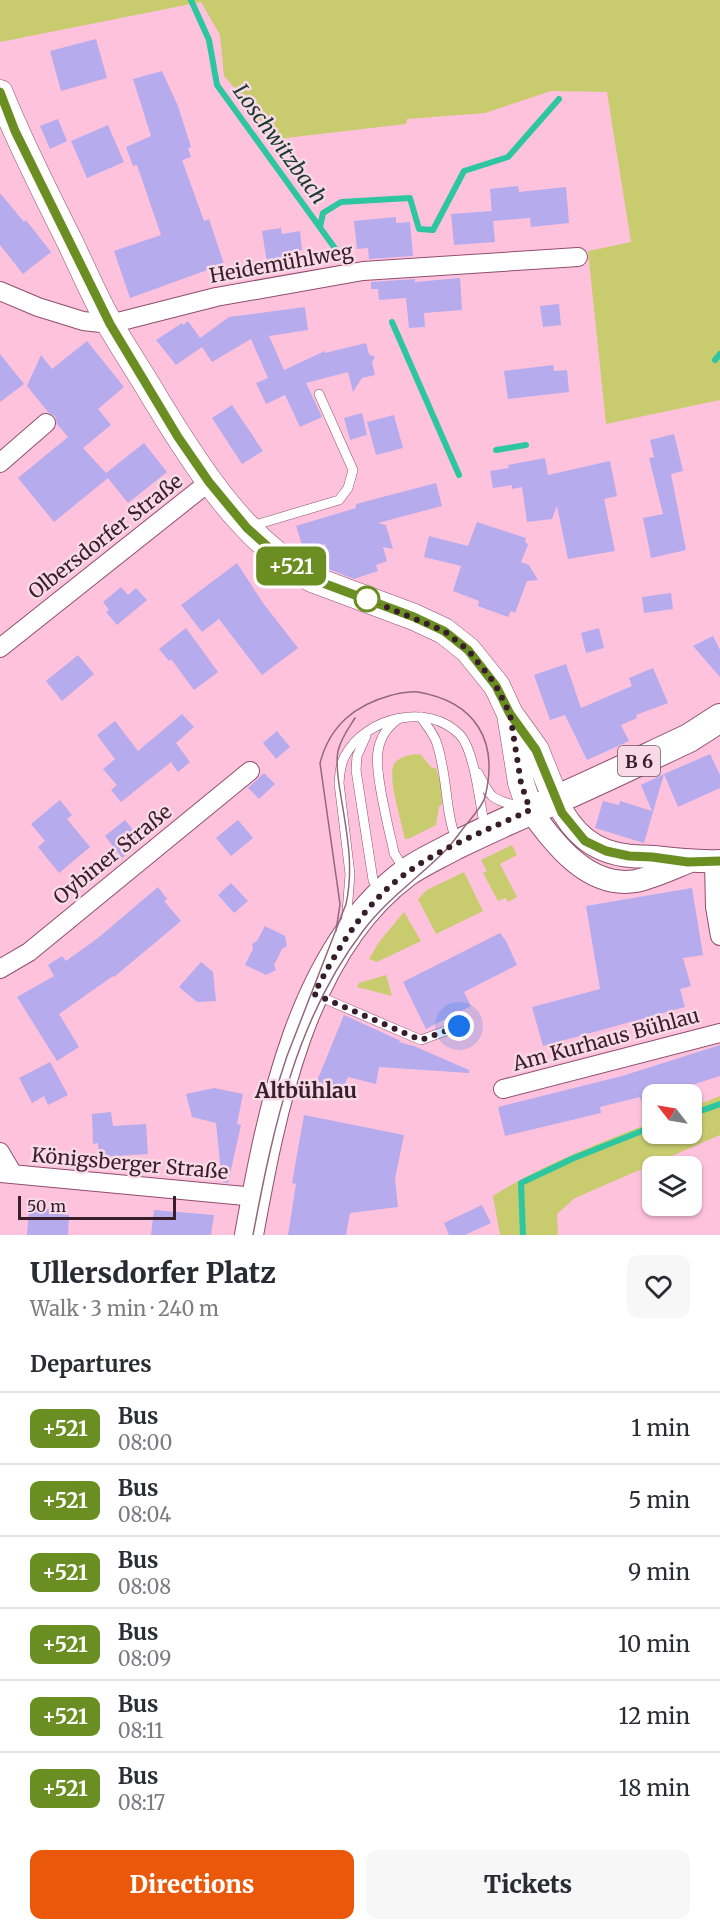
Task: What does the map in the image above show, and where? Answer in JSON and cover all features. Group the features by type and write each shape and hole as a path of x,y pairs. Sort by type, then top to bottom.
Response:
{"main road":[{"path":"0,93 15,131 110,324 178,437 209,482 247,528 285,562 312,579 414,617 453,636 468,650 496,686 510,714 536,750 543,805"},
{"name":"B 6","path":"249,1235 276,1103 314,994 345,940 382,895 406,873 458,844 689,738 720,718"}],"street":[{"name":"Heidemühlweg","path":"0,291 38,307 83,321 110,324 216,297 363,271 578,257"},
{"path":"0,463 46,423"},
{"name":"Olbersdorfer Straße","path":"0,648 209,482"},
{"name":"Oybiner Straße","path":"0,969 29,952 250,771"},
{"path":"543,805 562,813 585,841 606,851 629,856 653,866 717,861 715,907 720,936"},
{"name":"Am Kurhaus Bühlau","path":"503,1089 720,1033"},
{"path":"0,1152 7,1174"},
{"name":"Königsberger Straße","path":"7,1174 256,1197"}],"lane":[{"path":"247,528 339,500 348,488 353,471 319,394"},
{"path":"345,940 350,874 339,783 340,768 352,746 372,730 384,722 408,716 432,719 447,724 460,735 465,742 473,766 486,831"},
{"path":"421,717 436,739 450,821 458,844"},
{"path":"399,719 390,726 379,743 377,767 394,853 406,873"},
{"path":"372,730 361,745 356,770 373,880 382,895"},
{"path":"473,766 491,797 543,805"},
{"path":"314,994 421,1040 459,1026"}],"green space":[{"path":"0,0 720,0 720,400 606,424 588,251 631,242 607,92 551,91 485,113 407,119 406,124 277,139 259,124 247,102 224,76 220,35 201,2 0,42"},
{"path":"416,754 421,755 432,768 436,768 441,786 442,805 439,806 436,825 405,839 392,770 398,760"},
{"path":"512,845 517,855 500,864 517,897 508,902 506,898 498,901 483,873 487,871 481,860"},
{"path":"464,872 483,911 436,934 418,899 427,890"},
{"path":"404,912 421,941 377,962 369,959 379,942"},
{"path":"386,975 392,996 357,987 359,983"},
{"path":"720,1096 720,1135 702,1143 702,1103"},
{"path":"642,1126 642,1144 699,1144 672,1156 642,1156 642,1169 575,1198 557,1214 558,1235 500,1235 493,1196 551,1164"}],"building":[{"path":"96,39 107,78 61,91 50,51"},
{"path":"162,71 178,106 191,147 188,148 191,157 182,160 204,221 209,219 224,264 130,298 114,251 161,235 137,165 133,166 126,147 151,136 133,79"},
{"path":"58,119 67,141 50,149 40,126"},
{"path":"108,125 124,162 87,178 71,141"},
{"path":"518,186 519,192 566,187 569,223 531,227 530,218 493,221 495,242 454,245 451,214 492,211 490,189"},
{"path":"0,193 24,222 26,220 51,252 23,274 0,245"},
{"path":"396,217 396,223 410,222 413,256 369,259 368,248 357,249 354,221"},
{"path":"281,228 282,234 300,231 302,250 285,253 286,259 267,263 262,231"},
{"path":"460,278 462,310 424,313 425,327 409,328 406,298 379,300 378,289 371,289 371,282 415,279 415,282"},
{"path":"559,304 561,325 543,327 540,306"},
{"path":"305,307 308,330 269,336 284,370 325,351 325,353 366,343 369,354 375,357 372,362 375,375 362,378 353,392 348,372 306,383 322,417 300,427 285,395 266,404 256,383 268,378 251,339 212,362 202,347 176,365 156,340 188,321 200,338 229,317"},
{"path":"87,341 124,387 98,409 111,425 83,448 106,473 144,443 167,472 128,503 108,478 54,522 18,478 68,437 57,424 55,416 48,412 27,386 41,355 52,369"},
{"path":"0,354 24,384 0,402"},
{"path":"553,365 554,371 567,370 569,392 508,399 504,371"},
{"path":"232,405 263,451 242,464 212,418"},
{"path":"362,413 367,435 350,440 344,418"},
{"path":"394,415 403,448 376,455 367,422"},
{"path":"674,434 683,471 671,474 686,550 651,558 643,518 663,514 649,458 654,457 650,440"},
{"path":"545,458 548,475 610,461 617,496 604,499 615,551 568,559 557,506 552,519 527,522 522,487 512,489 512,485 493,488 490,471"},
{"path":"436,483 442,506 378,523 386,525 393,549 383,547 387,561 376,565 378,571 354,579 318,565 326,544 304,551 296,526 356,508 356,504"},
{"path":"477,522 526,538 528,545 521,562 529,565 538,580 527,581 515,613 511,611 508,617 478,606 479,601 453,591 461,566 424,557 429,536 468,546"},
{"path":"237,563 263,603 298,648 262,675 219,619 202,632 181,605"},
{"path":"121,587 128,595 136,588 147,600 117,625 106,612 109,610 103,602"},
{"path":"671,593 673,609 644,613 642,597"},
{"path":"186,628 218,672 194,690 171,659 169,661 159,649"},
{"path":"599,628 604,648 586,653 581,633"},
{"path":"713,636 720,650 720,677 693,646"},
{"path":"78,655 94,674 62,701 46,681"},
{"path":"566,664 581,708 632,686 629,678 653,668 668,703 636,715 637,718 621,725 629,741 587,760 565,715 550,720 534,675"},
{"path":"182,714 194,727 176,743 190,762 178,772 171,762 121,802 111,790 117,785 103,769 115,759 97,735 115,721 138,751"},
{"path":"277,731 290,747 276,759 263,743"},
{"path":"710,754 720,775 720,788 678,807 664,774"},
{"path":"264,773 275,784 259,799 248,788"},
{"path":"664,774 644,843 595,828 603,801 619,805 620,801 652,811 641,785"},
{"path":"60,800 72,815 67,819 90,847 59,873 38,847 45,841 31,824"},
{"path":"125,820 142,841 122,858 105,836"},
{"path":"238,820 253,838 231,856 216,838"},
{"path":"231,883 248,901 234,913 218,895"},
{"path":"158,887 167,899 164,901 181,921 114,977 59,1014 79,1047 57,1061 17,997 54,976 48,965 62,956 66,961 98,938"},
{"path":"692,888 703,955 683,958 691,986 680,989 685,1007 543,1046 532,1007 600,989 586,906"},
{"path":"265,926 285,936 287,946 282,949 274,965 276,970 266,975 245,965 253,949 252,944 257,941"},
{"path":"500,933 517,965 464,992 471,1006 426,1029 403,982"},
{"path":"201,962 213,972 216,1001 197,1002 179,987"},
{"path":"344,1015 401,1041 398,1042 414,1046 469,1070 469,1073 379,1067 376,1084 348,1077 342,1091 317,1081"},
{"path":"720,1045 720,1076 695,1084 642,1084 642,1102 640,1097 600,1107 601,1113 505,1136 498,1107 622,1076"},
{"path":"50,1062 68,1095 48,1105 44,1096 32,1103 19,1078"},
{"path":"214,1088 243,1094 237,1124 241,1125 228,1183 222,1182 216,1123 192,1117 186,1094"},
{"path":"111,1112 113,1126 146,1124 148,1154 99,1157 98,1143 93,1144 92,1114"},
{"path":"304,1115 404,1135 395,1179 398,1207 350,1213 346,1235 288,1235 296,1184 292,1183"},
{"path":"482,1205 491,1223 465,1235 449,1235 444,1223"},
{"path":"29,1208 57,1210 57,1214 69,1215 68,1235 27,1235"},
{"path":"154,1210 214,1215 211,1235 151,1235"}],"waterway":[{"name":"Loschwitzbach","path":"191,0 209,40 217,85 347,265"},
{"path":"320,227 323,213 341,202 410,198 419,229 433,230 464,171 508,157 559,99"},
{"name":"Loschwitzbach","path":"392,322 459,475"},
{"path":"715,360 720,354"},
{"path":"496,450 526,445"},
{"path":"702,1110 720,1104"},
{"path":"523,1235 521,1183 574,1158 642,1131"}],"tram line":[{"path":"253,1235 269,1155 290,1076 320,1000 340,965 372,920 448,848 484,800 489,777 489,758 485,742 478,727 455,705 438,697 418,692 392,695 367,704 356,711 337,727 330,738 320,763 340,904 336,931"},
{"path":"276,1090 346,904 349,850 337,757 339,746 355,718"}],"bus line":[{"name":"+521","path":"0,92 15,131 110,324 178,437 209,482 247,528 285,562 312,579 414,617 453,636 468,650 496,686 510,714 536,750 562,813 585,841 606,851 629,856 688,862 720,861"}],"district":[{"name":"Altbühlau","path":"306,1090"}],"route":[{"path":"367,599 414,617 453,636 489,676 510,714 521,783 530,810 419,864 398,879 358,922 331,961 314,994 421,1040 459,1026"}]}
